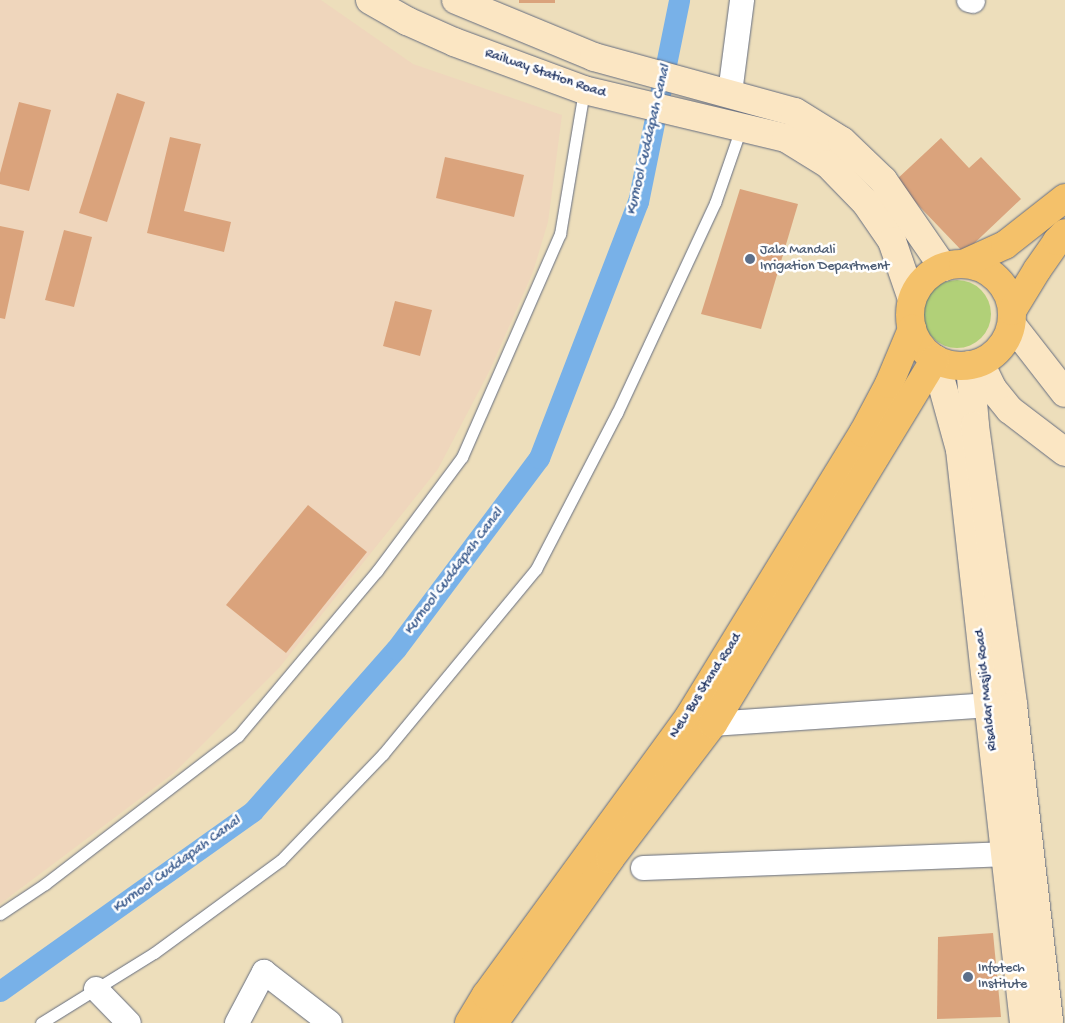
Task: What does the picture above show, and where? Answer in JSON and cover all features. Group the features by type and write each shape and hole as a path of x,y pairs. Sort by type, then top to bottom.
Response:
{"main road":[{"path":"1065,198 1005,245 930,275 919,286 912,299 910,314 912,329 917,341 935,359 948,364 975,364 998,350 1007,339 1012,318 1047,255 1065,233"},
{"path":"953,265 978,266 991,273 1002,283 1009,296 1012,318"},
{"name":"New Bus Stand Road","path":"469,1023 486,995 690,715 863,433 889,384 912,329"},
{"name":"New Bus Stand Road","path":"494,1023 610,858 712,724 935,359"}],"street":[{"name":"Railway Station Road","path":"370,0 408,22 454,42 584,90 786,138 828,164 866,203 892,241 912,299"},
{"path":"456,0 594,57 795,112 842,141 883,180 953,265"},
{"path":"730,93 742,0"},
{"path":"1012,318 1065,393"},
{"name":"Risaldar Masjid Road","path":"935,359 960,450 1024,1023"},
{"path":"975,364 1010,410 1065,452"},
{"name":"Risaldar Masjid Road","path":"975,364 975,426 1013,705 1049,1023"},
{"path":"712,724 989,705"},
{"path":"643,868 1004,854"},
{"path":"237,1023 264,972 330,1023"},
{"path":"96,989 129,1023"}],"lane":[{"path":"0,914 45,884 238,736 377,571 462,457 560,234 584,90"},
{"path":"41,1023 154,953 281,860 383,754 536,569 617,413 716,203 734,126"}],"shaded area":[{"path":"0,0 321,0 413,64 562,115 548,222 533,272 491,368 438,469 279,668 174,773 0,904"}],"green space":[{"path":"964,280 976,286 985,295 991,307 989,327 981,338 964,348 950,348 933,338 925,327 923,307 933,290 944,282"}],"building":[{"path":"519,0 555,0 555,3 519,3"},
{"path":"117,93 145,102 107,222 79,213"},
{"path":"19,102 51,110 29,191 0,184 0,173"},
{"path":"170,137 201,144 184,211 231,222 224,252 147,233"},
{"path":"941,138 969,168 981,157 1021,199 964,253 895,181"},
{"path":"445,157 524,175 514,217 436,198"},
{"name":"Jala Mandali Irrigation Department","path":"740,189 798,204 761,329 701,314"},
{"path":"0,226 24,231 5,319 0,318"},
{"path":"64,230 92,237 74,307 45,300"},
{"path":"395,301 432,310 420,356 383,346"},
{"path":"308,505 367,552 286,653 226,605"},
{"name":"Infotech Institute","path":"993,933 1001,1017 937,1019 938,937"}],"waterway":[{"name":"Kurnool Cuddapah Canal","path":"0,991 253,811 396,649 539,458 638,202 679,0"}],"place":[{"name":"Jala Mandali Irrigation Department","path":"750,259"},
{"name":"Infotech Institute","path":"968,977"}]}
